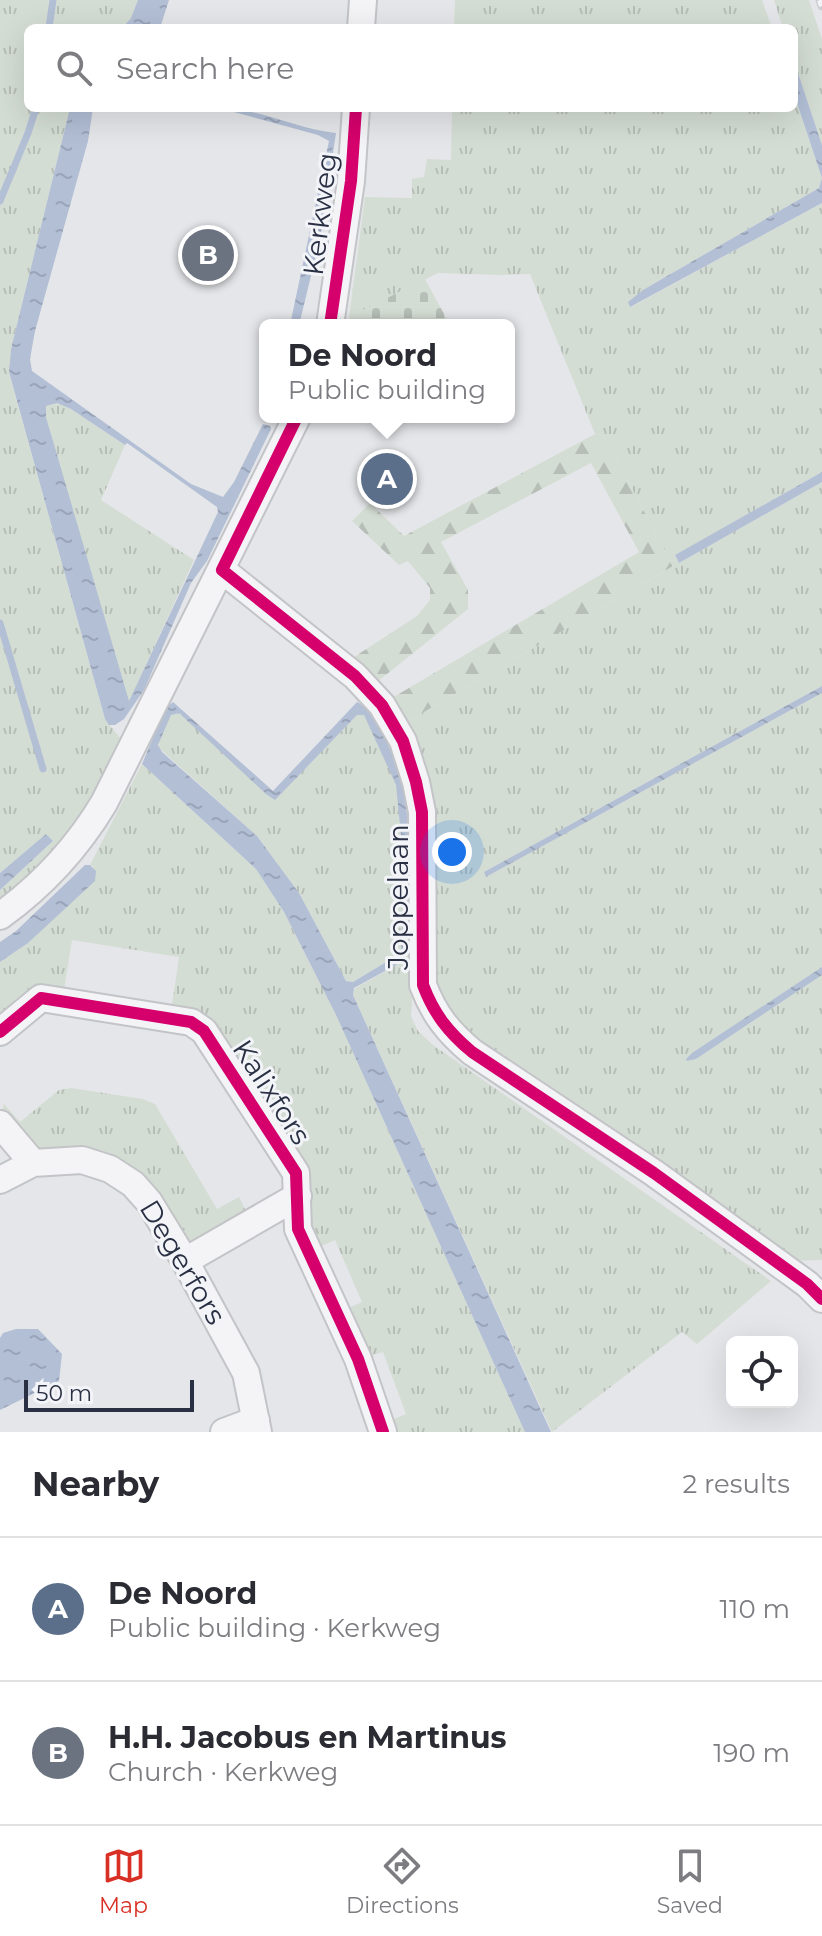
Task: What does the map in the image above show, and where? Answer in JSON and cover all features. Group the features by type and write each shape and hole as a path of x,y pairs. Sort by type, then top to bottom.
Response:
{"street":[{"path":"361,24 363,0"},
{"name":"Kerkweg","path":"331,319 351,181 356,112"},
{"path":"0,916 29,895 74,849 88,829 294,423"},
{"name":"Joppelaan","path":"222,570 355,676 382,705 403,741 422,812 423,985 433,1011 449,1033 472,1052 678,1190 807,1284 822,1299"},
{"name":"Kalixfors","path":"0,1032 41,998 191,1022 204,1031 293,1168 297,1180 298,1229 358,1359 383,1432"},
{"path":"0,1124 33,1163"},
{"name":"Degerfors","path":"0,1180 33,1163 82,1160 110,1169 133,1184 149,1202 185,1261 246,1373 257,1426"},
{"path":"185,1261 298,1196"},
{"path":"224,1432 257,1426"}],"green space":[{"path":"0,0 138,0 126,24 24,24 24,112 69,112 11,349 9,373 105,719 124,743 74,832 0,906 0,890 53,841 45,835 0,873"},
{"path":"455,0 762,0 771,24 454,24"},
{"path":"774,0 809,0 822,39 822,145 798,73 798,24 782,24"},
{"path":"798,106 822,178 819,188 643,290 631,307 822,203 822,472 675,556 679,563 822,482 822,686 484,872 486,877 822,693 822,967 686,1059 696,1059 822,975 822,1260 789,1261 478,1045 437,1000 407,722 673,566 604,436 595,434 530,274 438,273 349,317 365,197 412,198 412,179 424,177 427,159 451,160 452,112 798,112"},
{"path":"425,279 447,319 350,319 349,317"},
{"path":"57,403 125,445 101,500 194,560 129,702 46,417 46,406"},
{"path":"595,434 604,436 673,566 407,722 392,698 639,552 591,463 441,542 468,590 468,609 377,682 351,659 417,616 430,600 430,588 408,561 399,565 352,521 370,503 404,536"},
{"path":"179,713 275,799 357,715 364,715 392,770 400,802 405,858 401,953 353,982 346,981 299,893 257,836 159,748 159,739 171,715"},
{"path":"142,764 256,869 284,912 336,1015 525,1432 391,1432 387,1422 406,1414 383,1352 363,1358 344,1310 362,1302 335,1240 315,1249 236,1071 171,1012 179,957 72,940 64,990 0,1018 0,962 28,943 94,867 90,865"},
{"path":"410,858 414,972 411,1016 418,1031 433,1045 771,1281 697,1344 682,1332 552,1432 353,995 354,989 405,960"},
{"path":"71,1088 143,1099 155,1104 217,1209 239,1197 247,1213 199,1243 182,1238 149,1190 43,1155 1,1114 4,1104 20,1122 59,1090"}],"water":[{"path":"138,0 169,0 161,24 126,24"},
{"path":"798,73 822,145 822,178 798,106"},
{"path":"69,112 92,112 88,141 35,331 30,359 32,371 191,484 223,497 234,482 263,424 271,429 207,561 191,583 144,690 124,719 115,725 109,725 105,719 9,372 11,349","holes":["57,403 71,409 125,445 127,443 217,507 218,512 129,701 46,417 46,406"]},
{"path":"234,112 253,112 336,133 320,239 300,319 291,319 329,141 318,135"},
{"path":"822,178 822,203 630,307 628,302 643,290 819,188"},
{"path":"822,472 822,482 679,563 675,555"},
{"path":"822,686 822,693 486,877 484,872"},
{"path":"173,702 273,791 357,702 369,712 383,734 401,780 409,846 402,846 396,785 364,715 357,715 275,800 179,713 171,715 158,745 162,752 257,836 299,893 346,981 353,982 401,953 405,858 410,858 405,960 354,988 353,995 551,1432 525,1432 336,1015 284,912 256,869 142,764 165,709"},
{"path":"46,834 53,841 0,890 0,873"},
{"path":"85,865 96,871 95,881 28,943 0,962 0,942 16,931"},
{"path":"822,967 822,975 696,1059 687,1061 692,1053"},
{"path":"16,1329 38,1329 62,1354 59,1381 0,1410 0,1338 3,1333"}],"waterway":[{"path":"50,24 53,0"},
{"path":"0,201 35,112"},
{"path":"0,623 43,769"}],"railway":[{"path":"820,0 822,6"}],"cycle path":[{"path":"331,319 351,181 356,112"},
{"path":"294,423 222,570 355,676 382,705 403,741 422,812 423,985 437,1014 472,1052 654,1173 807,1284 822,1299"},
{"path":"0,1032 41,998 191,1022 204,1031 296,1173 298,1229 358,1359 383,1432"}],"place":[{"name":"H.H. Jacobus en Martinus","path":"208,255"},
{"name":"De Noord","path":"387,479"}]}
